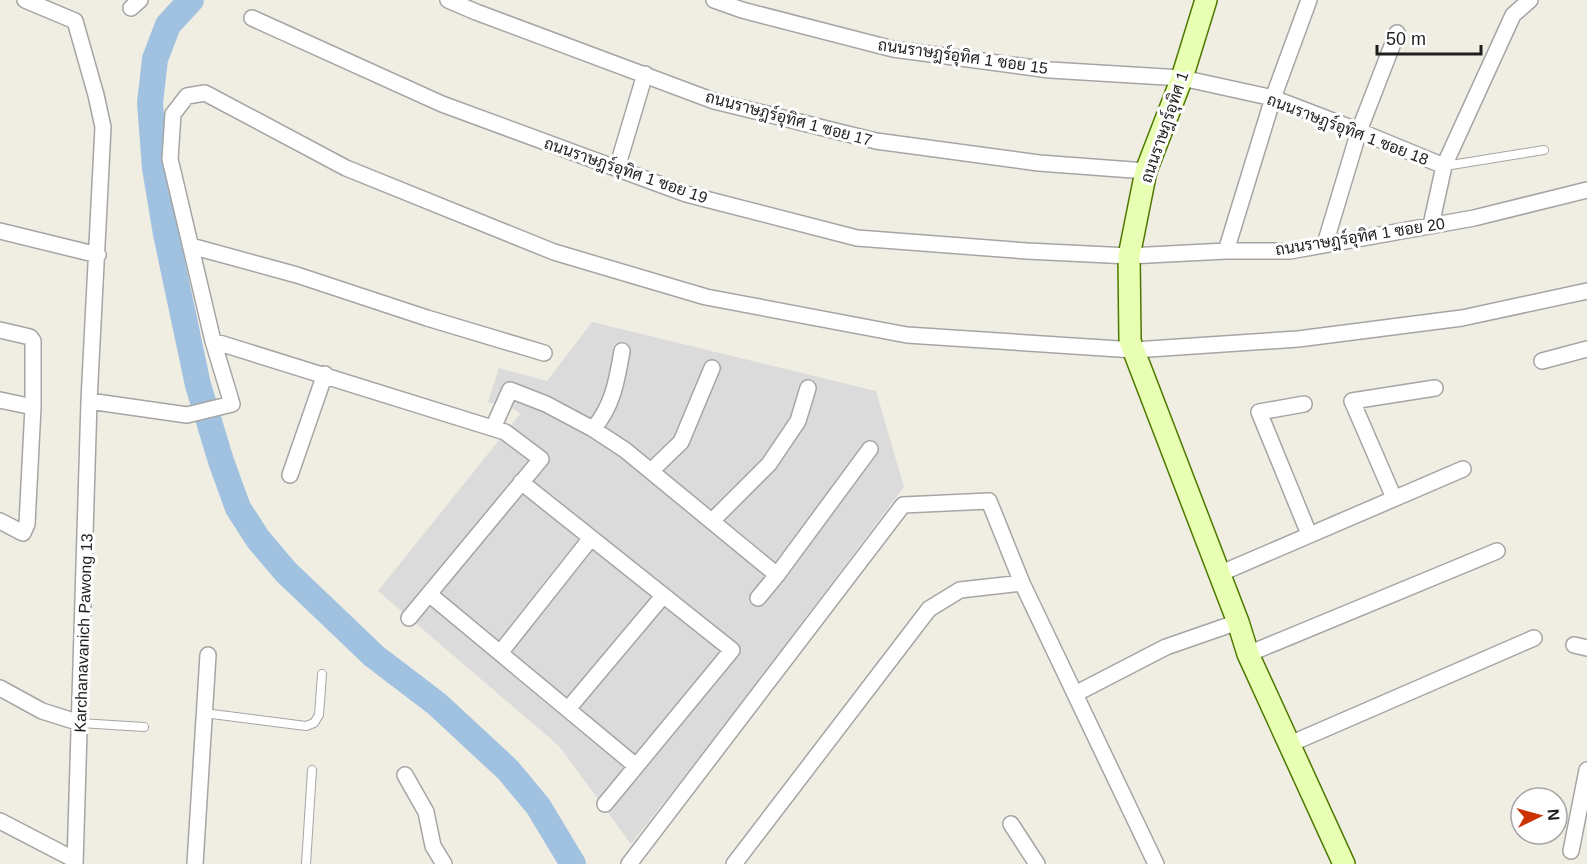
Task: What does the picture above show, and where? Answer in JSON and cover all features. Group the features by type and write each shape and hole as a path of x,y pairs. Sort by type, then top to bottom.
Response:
{"street":[{"name":"Karchanavanich Pawong 13","path":"25,0 75,21 103,127 89,401 75,862"},
{"name":"ถนนราษฎร์อุทิศ 1 ซอย 17","path":"448,0 714,101 876,141 1039,163 1146,171"},
{"name":"ถนนราษฎร์อุทิศ 1 ซอย 15","path":"714,0 742,10 893,48 1050,70 1182,78"},
{"name":"ถนนราษฎร์อุทิศ 1","path":"1206,0 1182,78 1146,171 1129,256 1130,341 1220,574 1248,654 1344,864"},
{"path":"1226,251 1273,98 1308,0"},
{"path":"1431,225 1444,166 1513,15 1530,0"},
{"name":"ถนนราษฎร์อุทิศ 1 ซอย 19","path":"252,18 442,104 686,194 857,238 1129,256"},
{"path":"1325,244 1359,131 1396,33"},
{"path":"617,168 645,74"},
{"name":"ถนนราษฎร์อุทิศ 1 ซอย 18","path":"1182,78 1273,98 1444,166"},
{"path":"89,401 187,415 232,404 213,341 170,159 173,114 187,96 205,93 346,168 554,252 706,297 907,335 1134,350 1298,339 1439,321 1587,291"},
{"name":"ถนนราษฎร์อุทิศ 1 ซอย 20","path":"1129,256 1290,250 1474,218 1587,190"},
{"path":"0,231 98,255"},
{"path":"191,246 297,275 427,318 544,353"},
{"path":"0,330 30,337 33,341 33,407 27,524 23,533 0,521"},
{"path":"213,341 506,432 541,459 409,618"},
{"path":"1542,361 1587,349"},
{"path":"593,429 604,416 616,388 622,351"},
{"path":"651,471 681,442 712,368"},
{"path":"290,475 325,374"},
{"path":"712,521 769,464 798,421 808,388"},
{"path":"1394,498 1352,401 1435,388"},
{"path":"493,428 510,390 546,404 593,429 625,450 777,575"},
{"path":"0,400 33,407"},
{"path":"1304,404 1259,412 1309,534"},
{"path":"758,598 870,449"},
{"path":"1220,574 1463,469"},
{"path":"521,482 732,650 605,804"},
{"path":"630,864 903,505 989,501 1022,583 1156,864"},
{"path":"500,652 591,538"},
{"path":"1248,654 1497,552"},
{"path":"734,864 929,609 960,590 1022,583"},
{"path":"429,594 636,766"},
{"path":"568,709 663,596"},
{"path":"1075,694 1166,647 1238,622"},
{"path":"1290,744 1534,638"},
{"path":"195,864 208,655"},
{"path":"0,688 42,711 80,723"},
{"path":"1571,851 1587,770"},
{"path":"405,775 426,812 433,846 444,864"},
{"path":"0,821 75,862"},
{"path":"1011,824 1037,864"}],"lane":[{"path":"1444,166 1544,150"},
{"path":"204,713 306,726 314,723 319,715 322,674"},
{"path":"80,723 144,727"},
{"path":"306,864 312,770"}],"shaded area":[{"path":"592,322 876,391 904,487 709,745 631,844 559,746 378,591 520,414 516,410 488,402 499,368 547,381"}],"waterway":[{"path":"191,0 168,25 155,59 150,103 155,168 166,234 198,385 238,508 258,539 286,572 374,656 437,704 508,770 538,806 573,864"}]}
